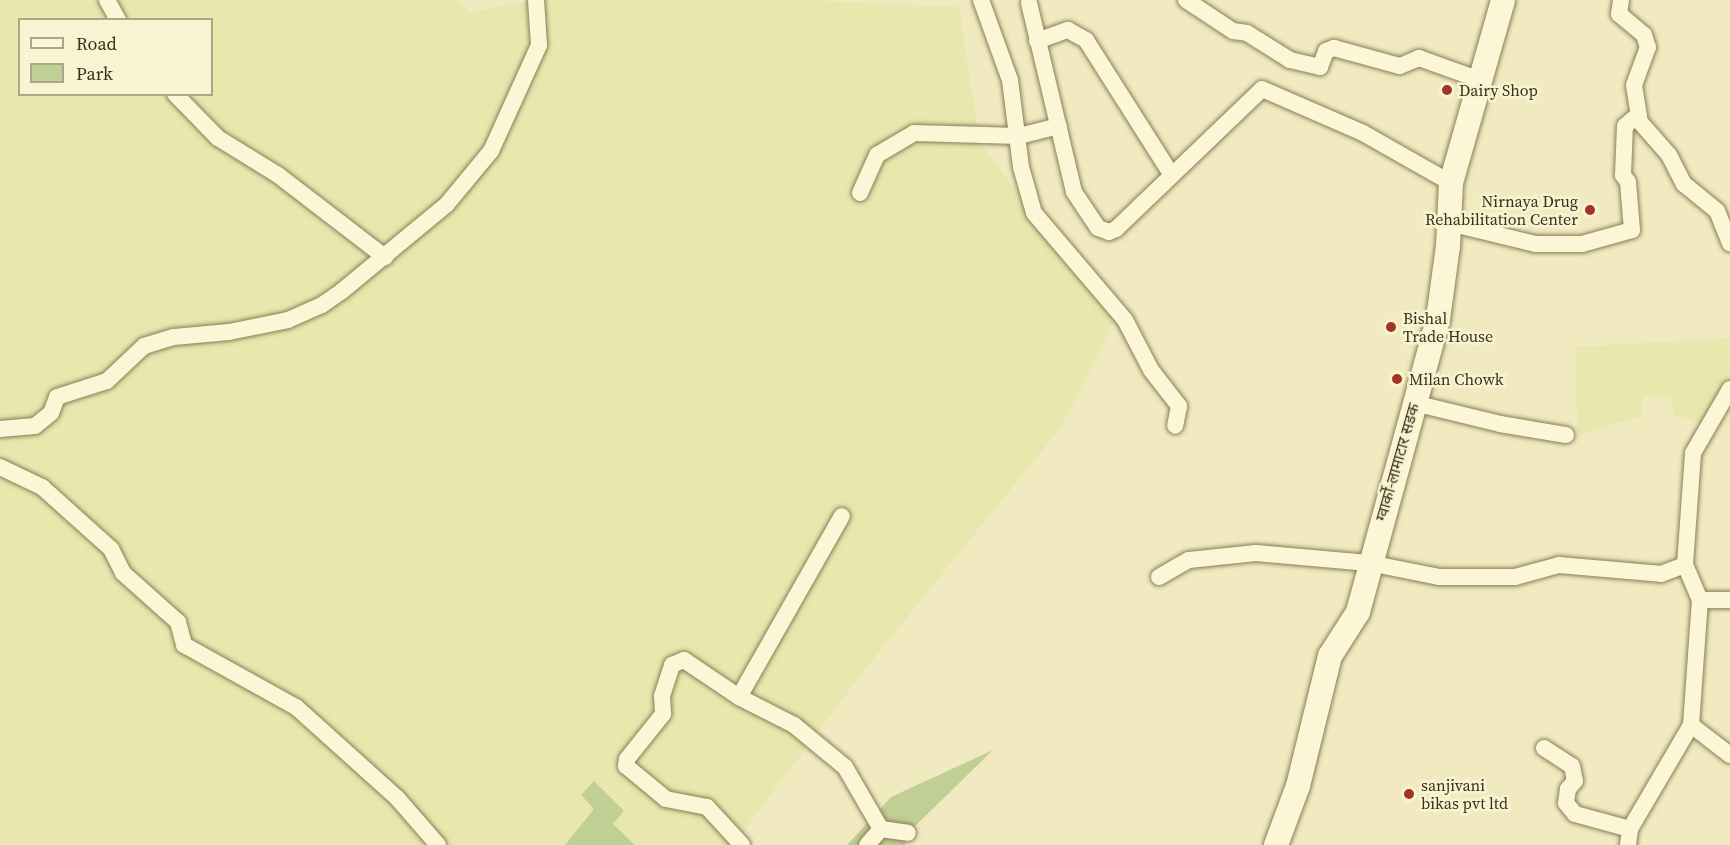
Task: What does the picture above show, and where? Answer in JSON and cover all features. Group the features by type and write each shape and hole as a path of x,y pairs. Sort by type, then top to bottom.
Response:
{"main road":[{"name":"ग्वार्को-लामाटार सडक","path":"1276,845 1298,786 1330,656 1358,612 1369,563 1437,319 1449,223 1451,183 1503,0"}],"street":[{"path":"107,0 117,18"},
{"path":"0,429 35,426 51,413 57,397 107,381 144,346 174,337 229,332 288,320 322,305 385,257 447,204 492,151 538,45 536,0"},
{"path":"981,0 1010,80 1019,136 1021,167 1034,213 1125,320 1151,370 1179,406 1175,426"},
{"path":"1186,0 1233,31 1247,33 1290,60 1320,67 1326,51 1334,48 1400,66 1419,58 1480,80"},
{"path":"1621,0 1619,14 1644,35 1648,47 1634,83 1640,122 1669,155 1684,184 1717,211 1730,243"},
{"path":"1029,3 1074,192 1098,228 1109,232 1116,229 1262,89 1363,133 1451,183"},
{"path":"1037,41 1068,30 1086,40 1171,174"},
{"path":"177,96 218,138 278,175 385,257"},
{"path":"1449,223 1536,244 1582,243 1632,230 1628,182 1623,175 1625,126 1639,114"},
{"path":"860,193 877,155 914,133 1019,136 1059,126"},
{"path":"1544,748 1572,766 1575,781 1568,789 1566,803 1575,814 1629,837 1691,724 1700,600 1685,566 1693,453 1730,389"},
{"path":"1414,403 1500,424 1566,435"},
{"path":"0,467 42,487 111,549 123,573 178,622 184,645 296,707 398,799 438,845"},
{"path":"739,697 842,516"},
{"path":"1160,577 1189,560 1240,554 1283,553 1369,563 1439,577 1515,577 1559,565 1662,574 1685,566"},
{"path":"1700,600 1730,600"},
{"path":"742,845 707,807 666,800 626,766 627,759 663,714 662,696 672,665 684,660 739,697 794,725 845,767 881,829"},
{"path":"1691,724 1730,755"},
{"path":"881,829 908,833"},
{"path":"867,845 881,829"}],"shaded area":[{"path":"0,0 456,0 470,12 534,0 803,0 959,7 980,143 1088,285 1119,312 1061,427 862,673 733,845 0,845"},
{"path":"1730,338 1730,384 1706,425 1674,416 1671,397 1643,397 1642,416 1577,435 1576,347"}],"green space":[{"path":"993,750 908,833 905,845 847,845 891,797"},
{"path":"594,781 624,811 613,824 635,845 565,845 594,809 581,795"}],"place":[{"name":"Dairy Shop","path":"1447,90"},
{"name":"Nirnaya Drug Rehabilitation Center","path":"1590,210"},
{"name":"Bishal Trade House","path":"1391,327"},
{"name":"Milan Chowk","path":"1397,379"},
{"name":"sanjivani bikas pvt ltd","path":"1409,794"}]}
